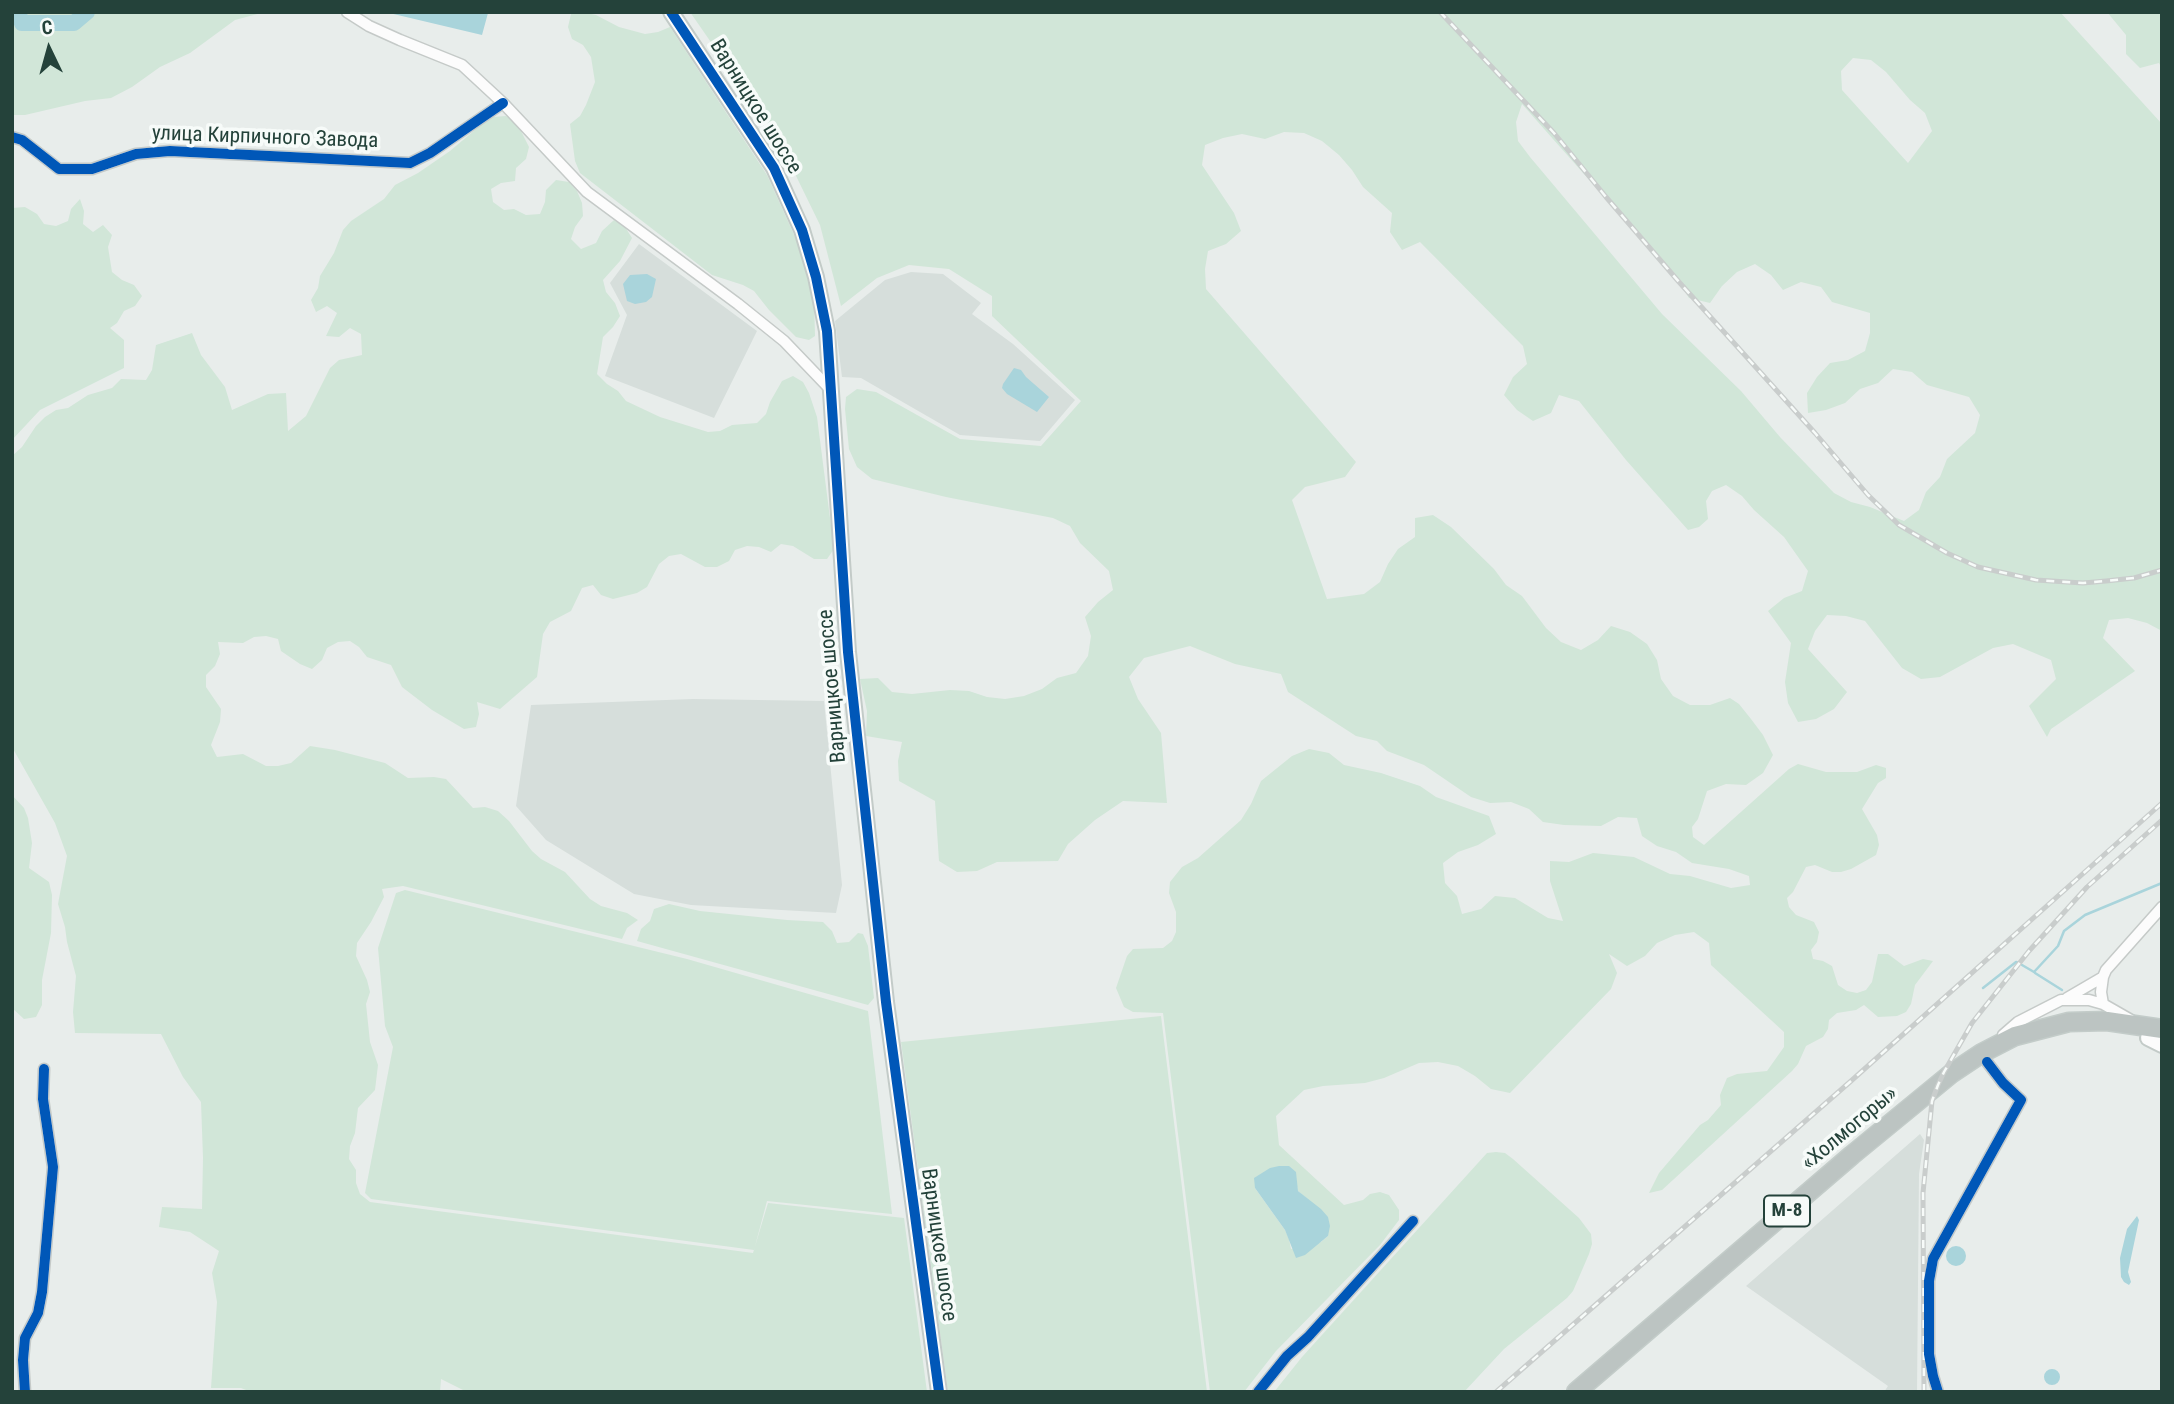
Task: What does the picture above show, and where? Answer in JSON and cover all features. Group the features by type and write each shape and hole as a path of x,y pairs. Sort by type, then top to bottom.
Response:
{"highway":[{"name":"«Холмогоры»","path":"1592,1392 1932,1101 2015,1036 2069,1022 2099,1020 2155,1035"},
{"name":"«Холмогоры»","path":"1576,1392 1852,1155 1952,1073 1985,1058"}],"street":[{"path":"347,12 369,26 462,65 503,103 587,192 785,341 832,391"},
{"name":"Варницкое шоссе","path":"671,12 774,168 802,230 816,277 827,331 850,678 886,1002 939,1392"},
{"name":"улица Кирпичного Завода","path":"12,137 22,141 59,169 92,169 136,154 170,151 410,163 430,153 503,103"},
{"path":"2103,1004 2101,992 2106,970 2162,907"},
{"path":"1938,1392 1929,1354 1929,1281 1933,1259 2021,1100 2003,1083 1985,1058 2018,1022 2103,977"},
{"path":"2061,1000 2103,1004 2155,1035"},
{"path":"25,1392 25,1338 38,1313 42,1292 53,1167 43,1099 44,1069"},
{"path":"1258,1392 1287,1356 1308,1337 1413,1221"}],"shaded area":[{"path":"639,244 757,331 714,418 605,376 627,315 610,283"},
{"path":"911,272 943,274 981,303 972,314 1013,344 1075,400 1040,441 960,435 861,378 842,377 835,321 885,280"},
{"path":"693,699 824,701 842,885 836,913 691,905 634,894 546,840 516,806 531,705"},
{"path":"1920,1134 1924,1140 1919,1174 1917,1392 1884,1392 1888,1386 1746,1286"}],"green space":[{"path":"12,12 265,12 235,20 190,53 160,67 111,98 25,115 12,115"},
{"path":"582,12 645,34 670,27 767,175 796,239 814,298 815,336 809,340 796,337 754,291 712,275 580,173 575,161 570,124 580,116 595,82 591,57 583,45 572,39 568,27 571,14"},
{"path":"690,12 2060,12 2162,124 2162,631 2147,623 2128,618 2109,620 2103,638 2135,671 2051,729 2047,737 2029,706 2056,679 2051,660 2013,644 1993,648 1940,677 1921,679 1902,668 1865,621 1827,615 1815,631 1808,649 1847,692 1834,709 1816,719 1798,722 1788,703 1785,682 1791,643 1768,611 1784,598 1802,591 1808,571 1784,537 1742,496 1726,485 1712,491 1706,501 1708,519 1699,527 1688,530 1626,460 1579,401 1559,395 1551,413 1533,421 1517,410 1504,395 1513,377 1527,364 1523,346 1420,242 1402,250 1390,232 1392,213 1363,187 1339,155 1322,141 1304,133 1284,132 1265,139 1242,134 1205,145 1202,165 1234,213 1241,231 1226,244 1208,251 1206,289 1356,462 1345,477 1305,487 1292,500 1327,599 1364,594 1380,582 1398,549 1415,537 1415,518 1433,515 1451,527 1494,569 1506,585 1522,596 1546,628 1561,642 1581,650 1598,640 1611,626 1630,632 1647,644 1657,660 1661,679 1673,696 1690,705 1710,705 1730,698 1739,704 1751,719 1773,755 1763,773 1746,785 1726,784 1707,791 1698,819 1692,827 1693,837 1704,845 1798,764 1826,772 1857,772 1876,765 1886,768 1886,778 1878,783 1862,809 1877,835 1879,845 1876,855 1841,872 1832,872 1815,865 1806,867 1787,898 1789,907 1796,915 1814,922 1819,932 1817,942 1811,950 1813,959 1832,966 1838,985 1847,991 1857,993 1866,990 1872,982 1878,954 1888,954 1904,966 1923,959 1933,961 1915,985 1911,1004 1906,1012 1897,1016 1878,1017 1864,1005 1856,1010 1837,1013 1829,1020 1823,1037 1806,1046 1792,1071 1662,1190 1649,1193 1659,1173 1721,1105 1720,1095 1727,1078 1737,1074 1767,1071 1784,1047 1784,1032 1711,965 1709,943 1694,932 1675,935 1657,943 1645,956 1627,966 1609,954 1617,973 1611,989 1510,1093 1491,1089 1458,1066 1438,1062 1419,1063 1365,1083 1304,1090 1276,1116 1279,1145 1344,1205 1380,1192 1389,1195 1399,1210 1399,1220 1380,1245 1276,1351 1244,1392 1210,1392 1163,1013 1133,1012 1124,1007 1116,988 1127,956 1133,949 1163,948 1172,941 1176,932 1176,912 1169,893 1170,882 1182,867 1198,858 1241,820 1261,781 1292,756 1309,749 1329,753 1344,765 1381,773 1420,786 1436,797 1489,816 1496,834 1478,845 1458,852 1443,863 1445,883 1457,896 1462,914 1481,909 1495,896 1515,898 1548,918 1563,921 1550,881 1550,861 1569,862 1593,853 1634,857 1670,874 1690,876 1731,888 1750,885 1749,876 1729,869 1692,863 1676,852 1657,846 1642,836 1637,818 1618,817 1601,826 1564,825 1543,822 1529,809 1511,802 1490,803 1471,797 1424,765 1387,751 1377,741 1356,736 1288,692 1281,674 1235,664 1190,646 1144,658 1129,677 1138,699 1161,733 1167,803 1123,801 1095,820 1068,844 1058,861 997,862 977,871 957,872 939,861 935,801 899,781 898,761 902,742 866,736 867,711 860,679 878,678 892,692 912,694 950,690 1005,699 1024,696 1042,689 1057,678 1076,673 1088,656 1091,636 1085,617 1113,590 1109,571 1080,543 1070,526 1053,518 872,479 857,467 849,449 846,397 857,389 876,392 960,439 1041,446 1081,401 992,316 992,296 949,269 909,265 877,278 841,306 820,225 778,139","holes":["1853,58 1871,60 1925,113 1932,131 1908,163 1842,90 1841,71","1522,104 1676,278 1689,298 1710,303 1722,286 1737,272 1755,264 1771,275 1783,290 1801,282 1821,287 1832,302 1870,313 1870,333 1865,351 1848,360 1830,363 1817,377 1807,393 1808,413 1845,403 1860,389 1878,383 1893,369 1912,372 1927,385 1969,397 1980,415 1975,433 1947,459 1940,477 1926,492 1919,510 1904,521 1834,493 1780,437 1741,391 1662,314 1530,157 1518,141 1516,122","1296,1182 1298,1191 1327,1217 1328,1236 1321,1242 1291,1249 1285,1230 1255,1188"]},
{"path":"2107,12 2162,12 2162,69 2159,63 2140,68 2126,54 2126,35"},
{"path":"506,116 517,123 529,147 526,159 516,168 515,181 501,183 491,189 493,202 504,210 514,209 526,215 540,214 546,190 556,180 569,182 582,203 583,216 571,239 581,249 596,243 602,231 614,220 625,227 632,238 620,261 603,280 606,292 615,303 620,316 603,337 597,374 626,401 660,417 708,432 720,431 732,425 757,423 766,414 782,381 793,376 803,382 817,417 834,549 827,559 814,559 793,546 781,544 771,552 747,546 735,550 729,561 717,567 705,567 681,554 669,556 659,564 647,587 637,593 613,599 601,595 593,585 582,588 571,611 550,622 543,634 537,677 500,709 477,702 479,714 476,727 464,729 432,710 402,687 391,665 367,657 350,641 338,642 327,648 322,660 312,669 281,651 278,639 266,636 254,637 243,643 218,642 220,654 215,666 206,675 206,687 221,709 220,722 211,745 217,757 243,754 266,766 291,763 310,746 385,763 408,778 446,779 473,808 485,807 498,811 532,851 565,872 590,899 638,920 627,928 622,939 403,886 382,889 384,897 357,943 356,956 370,992 366,1004 370,1042 378,1065 375,1090 358,1108 355,1133 350,1146 349,1159 356,1170 356,1183 360,1194 370,1202 753,1253 768,1203 904,1218 927,1392 467,1392 441,1379 440,1392 251,1392 241,1388 211,1388 217,1302 212,1273 219,1251 190,1232 159,1227 162,1207 202,1209 201,1102 183,1077 161,1034 75,1033 73,1012 76,976 58,904 67,856 55,823 12,747 12,456 45,417 56,410 68,408 88,395 112,388 121,379 146,380 152,370 156,345 192,333 201,355 225,387 232,410 268,394 286,393 288,431 306,416 330,368 339,360 362,355 361,334 350,328 339,337 326,336 337,313 327,306 316,312 311,300 343,230 351,221 384,199 395,185 450,151 482,124 493,117"},
{"path":"80,199 84,211 83,224 93,232 103,225 112,235 108,247 112,272 134,285 142,296 135,306 124,311 117,323 110,328 124,340 124,368 40,410 12,440 12,208 25,207 37,214 44,224 56,226 68,221 71,209"},
{"path":"12,795 24,808 28,818 32,843 29,868 49,882 52,895 51,933 42,980 42,1005 36,1017 24,1019 12,1008"},
{"path":"405,890 687,959 868,1011 892,1214 767,1201 754,1250 371,1199 365,1193 393,1047 385,1026 378,948 396,893"},
{"path":"669,904 700,911 823,922 832,931 837,943 849,942 858,933 863,934 868,946 874,998 868,1005 637,941 654,909"},
{"path":"1161,1016 1207,1392 948,1392 901,1042"},
{"path":"1487,1153 1505,1153 1513,1159 1579,1218 1591,1234 1589,1254 1573,1291 1567,1298 1504,1349 1464,1392 1274,1392 1302,1357"}],"water":[{"path":"385,12 485,12 488,13 482,35"},
{"path":"647,274 656,279 652,297 646,302 635,304 627,301 623,284 630,275"},
{"path":"1014,368 1021,370 1049,397 1037,412 1007,394 1002,388"},
{"path":"1279,1166 1289,1166 1296,1172 1298,1191 1321,1209 1328,1217 1330,1226 1328,1236 1305,1255 1296,1258 1285,1230 1255,1188 1254,1178"},
{"path":"2137,1216 2139,1220 2128,1272 2131,1282 2129,1285 2121,1277 2120,1258 2127,1229"},
{"path":"1956,1246 1963,1249 1966,1256 1963,1263 1956,1266 1949,1263 1946,1256 1949,1249"},
{"path":"2052,1369 2060,1377 2052,1385 2044,1377"}],"waterway":[{"path":"18,12 22,23 74,23 87,12"},
{"path":"2022,965 2034,972 2058,946 2064,931 2085,915 2162,883"},
{"path":"1983,988 2016,962 2019,963"},
{"path":"2035,973 2062,990"}],"railway":[{"path":"1440,12 1554,133 1679,282 1868,495 1899,525 1947,553 1978,567 2036,580 2083,583 2134,578 2162,570"},
{"path":"1496,1392 1851,1081 2162,803"},
{"path":"1924,1392 1923,1193 1932,1101 1938,1085 1972,1023 2029,951 2087,887 2162,820"}],"cycle path":[{"path":"671,12 774,168 802,230 816,277 827,331 848,652 886,1002 939,1392"},
{"path":"12,137 22,140 59,169 92,169 136,154 170,151 410,163 430,153 503,103"},
{"path":"1938,1392 1929,1354 1929,1281 1933,1259 2021,1100 1987,1062"},
{"path":"25,1392 25,1338 38,1313 42,1292 53,1167 43,1099 44,1069"},
{"path":"1258,1392 1287,1356 1308,1337 1413,1221"}]}
